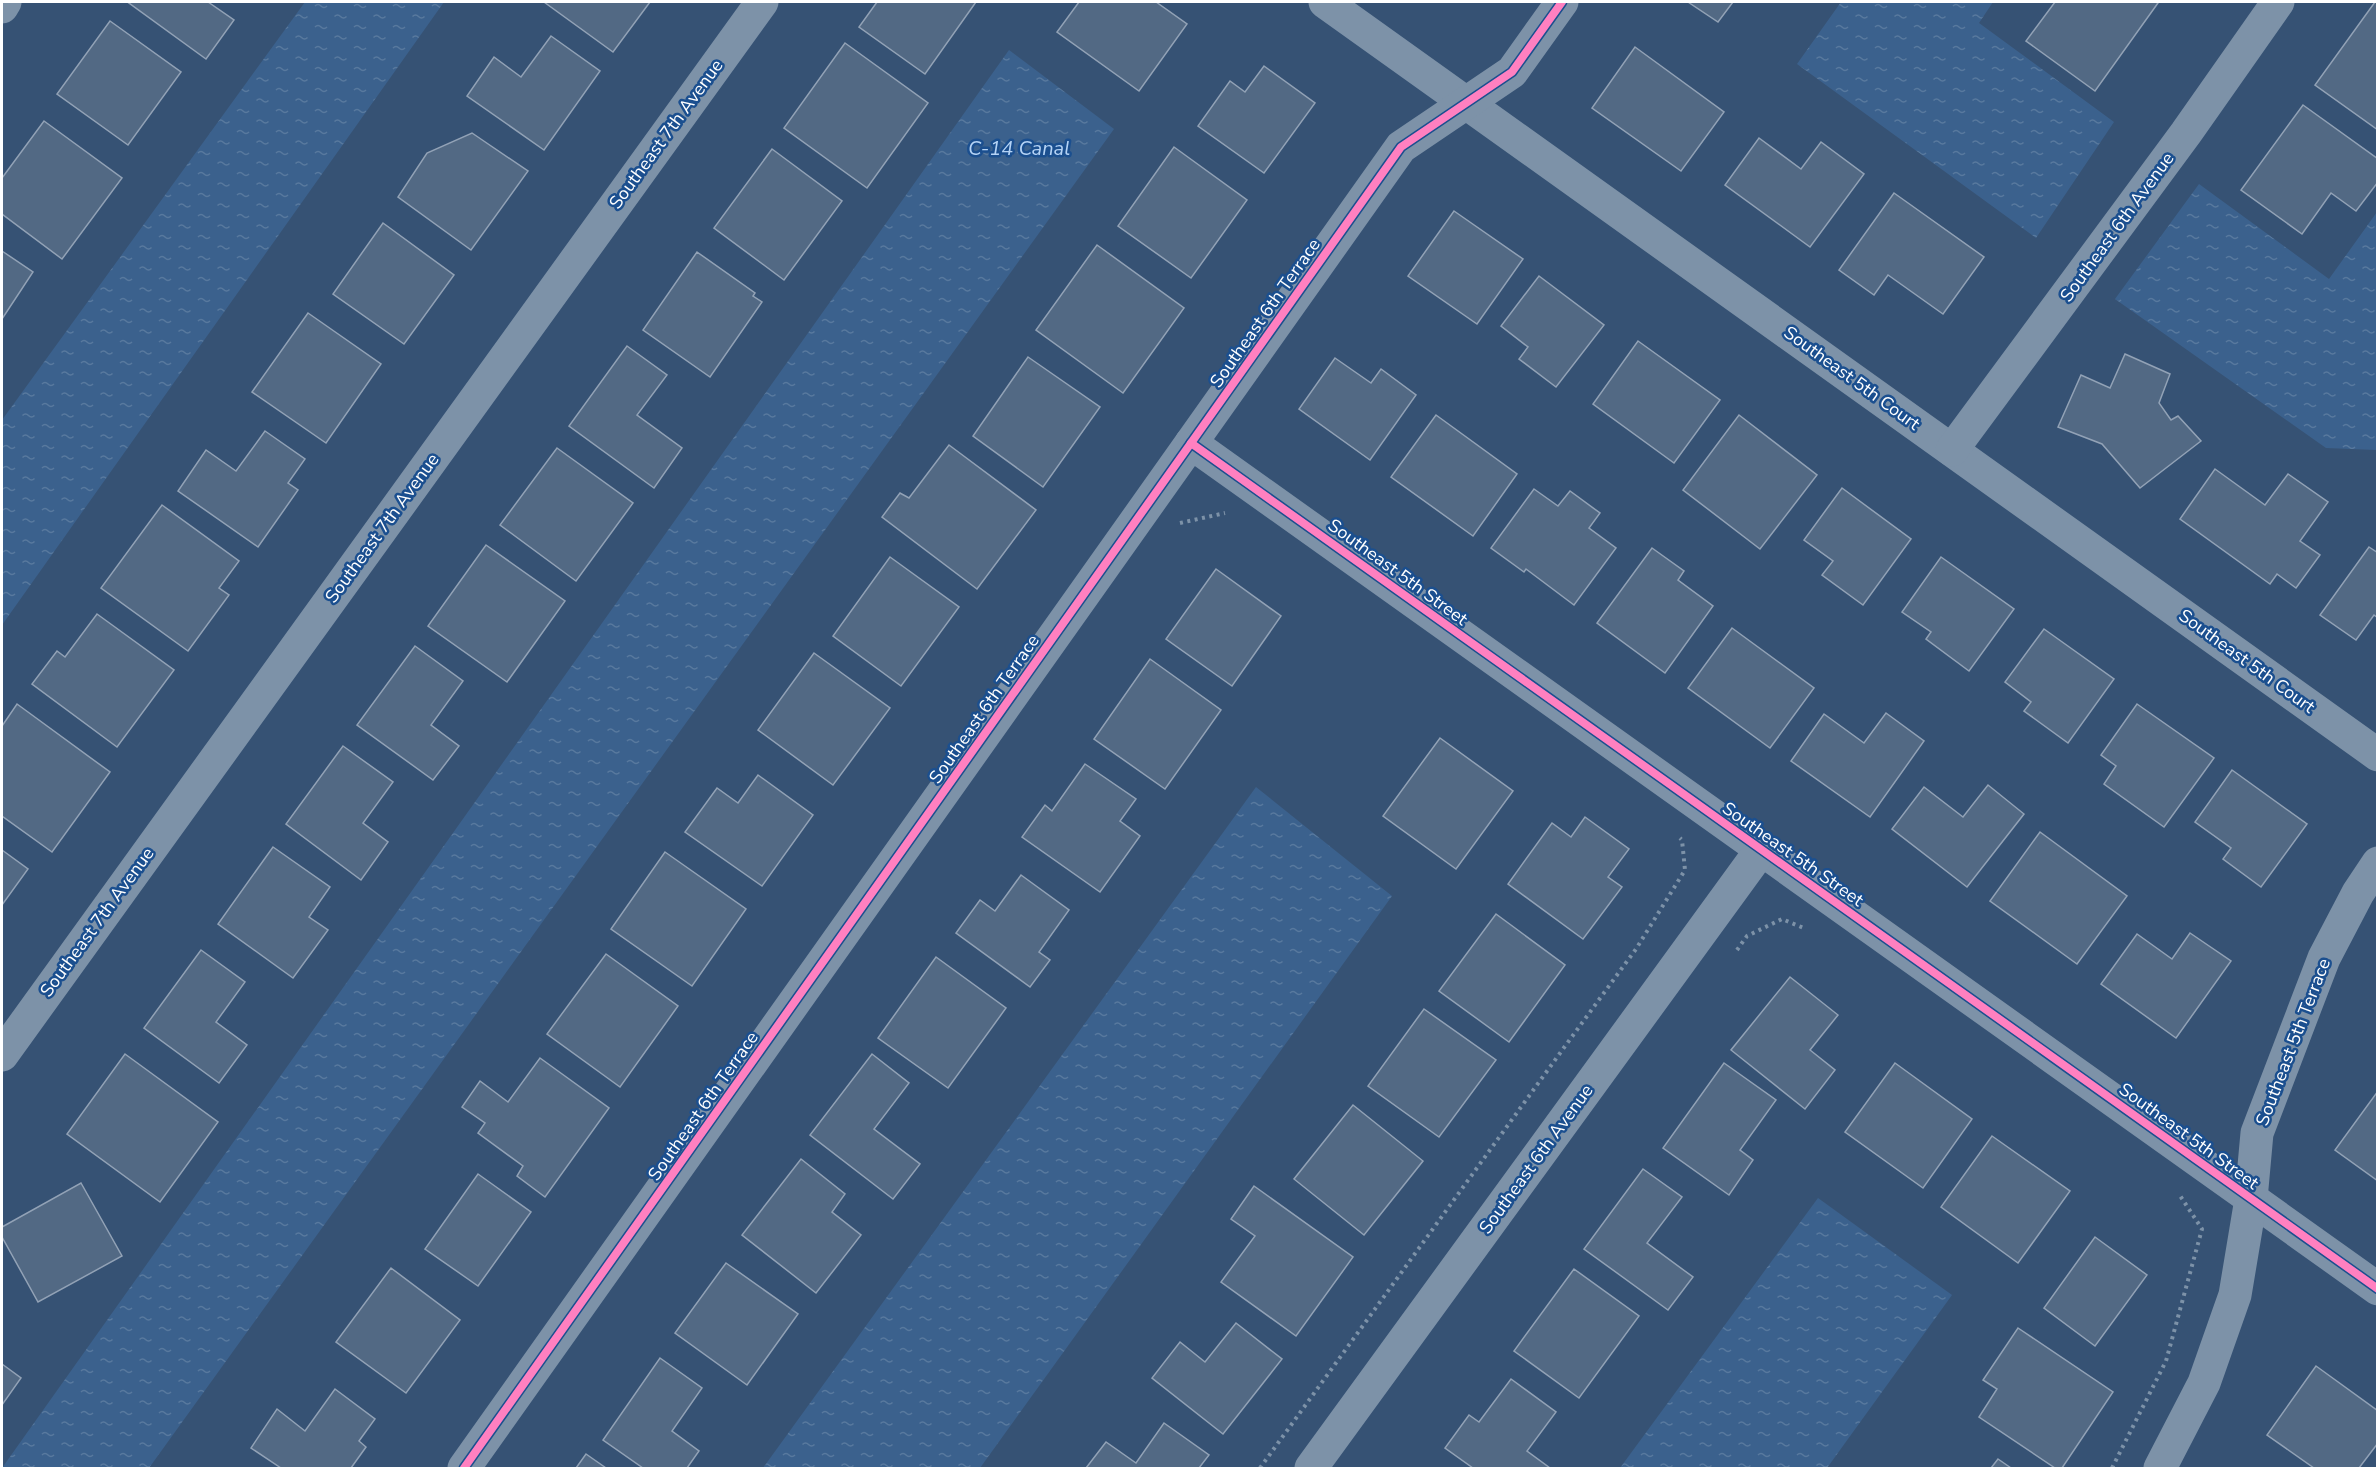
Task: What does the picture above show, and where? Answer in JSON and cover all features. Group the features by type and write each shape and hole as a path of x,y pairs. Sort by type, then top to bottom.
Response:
{"street":[{"path":"2,7 6,2"},
{"name":"Southeast 7th Avenue","path":"2,1055 762,2"},
{"name":"Southeast 5th Court","path":"1325,2 2378,754"},
{"name":"Southeast 6th Terrace","path":"464,1468 1401,147 1512,72 1562,2"},
{"name":"Southeast 6th Avenue","path":"1953,450 2186,133 2278,2"},
{"name":"Southeast 5th Street","path":"1191,443 2378,1289"},
{"name":"Southeast 6th Avenue","path":"1311,1468 1761,850"},
{"name":"Southeast 5th Terrace","path":"2160,1468 2204,1383 2235,1295 2251,1199 2257,1133 2324,958 2358,893 2378,863"}],"path":[{"path":"1175,525 1223,512 1233,519"},
{"path":"1260,1468 1551,1065 1602,998 1662,911 1685,870 1682,840 1672,832"},
{"path":"1731,958 1747,936 1782,919 1808,929"},
{"path":"2112,1468 2166,1361 2202,1229 2177,1192"}],"water":[{"path":"305,2 444,2 2,625 2,420"},
{"path":"1841,2 1993,2 1979,23 2114,122 2036,238 1797,64"},
{"name":"C-14 Canal","path":"1009,50 1114,129 149,1468 2,1468"},
{"path":"2199,184 2329,279 2377,212 2377,450 2326,448 2115,299"},
{"path":"1256,787 1392,896 980,1468 763,1468"},
{"path":"1818,1198 1952,1295 1827,1468 1620,1468"}],"building":[{"path":"208,2 234,20 206,59 129,3"},
{"path":"544,2 650,2 613,52"},
{"path":"877,2 976,2 925,74 859,27"},
{"path":"1079,2 1156,2 1187,24 1139,91 1057,32"},
{"path":"1688,2 1733,2 1718,22"},
{"path":"2055,2 2158,3 2095,91 2026,41"},
{"path":"2375,2 2378,2 2378,130 2315,85"},
{"path":"110,21 181,72 128,145 57,94"},
{"path":"551,36 600,71 544,150 467,96 494,57 521,77"},
{"path":"845,43 928,103 867,188 784,128"},
{"path":"1635,47 1724,112 1681,171 1592,108"},
{"path":"1264,66 1315,103 1264,173 1198,126 1230,81 1245,92"},
{"path":"2303,105 2378,159 2378,182 2356,211 2331,193 2302,234 2241,190"},
{"path":"44,121 122,178 62,259 2,214 2,178"},
{"path":"472,133 528,171 471,250 398,197 427,153"},
{"path":"1759,138 1801,169 1821,142 1864,174 1810,247 1725,185"},
{"path":"1174,147 1247,200 1191,278 1118,226"},
{"path":"772,149 842,201 784,280 714,228"},
{"path":"1894,193 1984,257 1943,314 1888,275 1874,295 1839,270"},
{"path":"1454,211 1523,259 1477,324 1408,276"},
{"path":"383,223 454,275 404,344 333,294"},
{"path":"1097,245 1184,308 1123,393 1036,330"},
{"path":"2,251 33,272 2,319"},
{"path":"697,252 755,293 753,296 762,302 710,377 643,330"},
{"path":"1539,276 1604,325 1556,387 1519,359 1528,347 1501,326"},
{"path":"308,313 381,364 326,443 252,392"},
{"path":"1638,341 1720,400 1674,463 1593,404"},
{"path":"627,346 667,375 637,415 682,448 654,488 569,426"},
{"path":"2125,354 2170,374 2159,403 2171,420 2178,416 2201,441 2140,488 2102,444 2058,427 2081,375 2110,388"},
{"path":"1028,357 1100,407 1043,487 973,436"},
{"path":"1335,358 1371,383 1381,369 1416,395 1370,460 1299,409"},
{"path":"1436,415 1517,474 1473,536 1391,477"},
{"path":"1739,415 1817,475 1760,549 1683,490"},
{"path":"265,431 305,459 288,483 298,490 258,547 178,491 206,450 236,471"},
{"path":"949,445 1036,510 977,589 882,517 900,493 909,498"},
{"path":"557,448 633,503 576,581 500,525"},
{"path":"2215,469 2265,505 2288,474 2328,502 2300,541 2320,555 2296,588 2277,574 2270,584 2180,519"},
{"path":"1842,488 1911,539 1863,605 1822,575 1833,561 1804,540"},
{"path":"1534,489 1558,506 1570,491 1600,513 1589,528 1616,548 1574,605 1526,569 1524,572 1491,548"},
{"path":"162,505 239,561 219,588 229,595 188,651 101,588"},
{"path":"486,545 565,601 507,682 428,626"},
{"path":"2369,547 2378,553 2378,618 2374,615 2356,640 2320,615"},
{"path":"1652,548 1684,571 1678,580 1713,606 1665,673 1597,623"},
{"path":"890,557 959,607 901,686 833,636"},
{"path":"1941,557 2014,609 1969,671 1926,639 1931,632 1902,612"},
{"path":"1216,569 1281,616 1232,686 1166,639"},
{"path":"97,614 174,670 117,747 32,684 57,651 65,657"},
{"path":"1732,628 1814,688 1770,748 1688,688"},
{"path":"2044,629 2114,679 2068,743 2024,711 2031,702 2005,682"},
{"path":"415,646 463,681 431,725 459,746 433,780 357,725"},
{"path":"814,653 890,708 833,785 758,730"},
{"path":"1150,659 1221,710 1165,789 1094,739"},
{"path":"17,704 110,772 52,852 2,816 2,726"},
{"path":"2137,704 2214,758 2164,827 2104,784 2116,766 2101,755"},
{"path":"1886,713 1924,741 1870,817 1791,761 1824,714 1864,743"},
{"path":"1440,738 1513,791 1456,869 1383,816"},
{"path":"343,746 393,782 363,823 388,842 361,880 286,824"},
{"path":"1085,764 1136,799 1120,821 1140,836 1100,892 1022,837 1045,805 1052,811"},
{"path":"2232,770 2307,824 2261,887 2223,859 2231,848 2195,822"},
{"path":"758,775 813,815 762,886 685,832 717,788 738,803"},
{"path":"1988,785 2024,814 1967,887 1892,829 1924,787 1963,817"},
{"path":"1585,817 1629,849 1608,877 1622,887 1583,939 1508,884 1552,823 1571,837"},
{"path":"2040,832 2127,896 2077,964 1990,901"},
{"path":"273,847 330,887 309,917 328,930 293,978 218,924"},
{"path":"2,850 28,869 2,905"},
{"path":"665,852 746,909 692,986 611,929"},
{"path":"1021,875 1069,910 1039,952 1050,960 1030,987 956,933 980,900 995,911"},
{"path":"1496,914 1565,965 1509,1042 1439,991"},
{"path":"2190,933 2231,961 2176,1038 2101,984 2137,934 2172,959"},
{"path":"201,950 245,982 216,1022 247,1045 219,1083 144,1028"},
{"path":"606,954 678,1006 620,1087 547,1034"},
{"path":"936,957 1006,1008 948,1088 878,1038"},
{"path":"1790,977 1838,1015 1810,1050 1835,1070 1805,1109 1731,1050"},
{"path":"1424,1009 1496,1060 1439,1137 1368,1086"},
{"path":"125,1054 218,1122 160,1202 67,1134"},
{"path":"872,1054 909,1083 874,1129 920,1164 893,1199 810,1135"},
{"path":"540,1058 609,1108 545,1197 517,1176 523,1166 478,1133 485,1123 462,1107 480,1081 508,1102"},
{"path":"1724,1063 1776,1100 1740,1150 1753,1160 1729,1195 1663,1148"},
{"path":"1895,1063 1972,1119 1923,1188 1845,1132"},
{"path":"2378,1091 2378,1181 2335,1150"},
{"path":"1353,1105 1423,1161 1364,1235 1294,1179"},
{"path":"1992,1136 2070,1191 2018,1263 1941,1207"},
{"path":"801,1159 845,1194 832,1212 861,1235 816,1293 742,1235"},
{"path":"1643,1169 1682,1197 1647,1243 1693,1277 1668,1310 1584,1249"},
{"path":"478,1174 531,1212 478,1286 425,1249"},
{"path":"81,1183 122,1256 38,1302 2,1237 2,1227"},
{"path":"1254,1186 1353,1257 1296,1336 1221,1282 1255,1236 1231,1219"},
{"path":"2095,1237 2147,1275 2095,1346 2044,1308"},
{"path":"726,1263 798,1314 747,1385 675,1333"},
{"path":"391,1268 460,1320 406,1393 336,1342"},
{"path":"1574,1269 1639,1316 1579,1398 1514,1351"},
{"path":"1236,1323 1282,1359 1223,1434 1152,1378 1180,1342 1205,1362"},
{"path":"2018,1328 2113,1392 2062,1468 2055,1468 1979,1417 1997,1389 1983,1380"},
{"path":"660,1358 702,1388 672,1431 699,1451 687,1468 643,1468 603,1440"},
{"path":"2,1364 21,1378 2,1405"},
{"path":"2316,1366 2378,1411 2378,1443 2359,1468 2314,1468 2267,1435"},
{"path":"1511,1379 1556,1412 1527,1451 1550,1468 1473,1468 1445,1448 1469,1415 1479,1422"},
{"path":"335,1389 375,1419 359,1441 366,1447 351,1468 281,1468 251,1448 277,1409 305,1431"},
{"path":"1164,1423 1209,1455 1199,1468 1086,1468 1106,1442 1136,1463"},
{"path":"586,1454 606,1468 576,1468"},
{"path":"1998,1459 2011,1468 1991,1468"}],"cycle path":[{"path":"464,1468 1401,147 1512,72 1562,2"},
{"path":"1191,443 2378,1289"}]}
